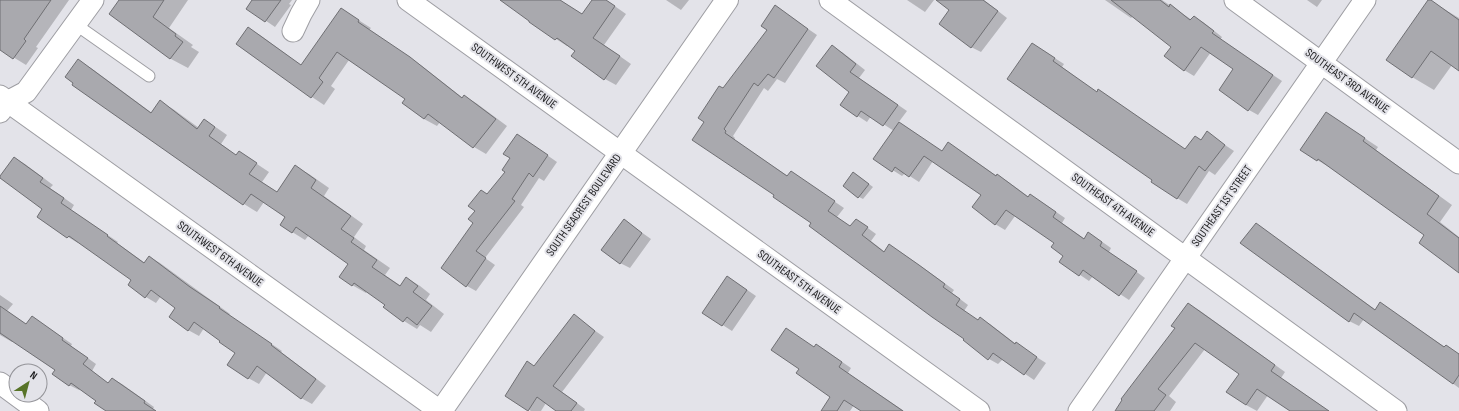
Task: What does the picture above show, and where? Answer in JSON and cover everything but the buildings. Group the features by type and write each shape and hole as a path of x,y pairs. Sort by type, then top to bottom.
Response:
{"street":[{"path":"2,103 26,92 93,0"},
{"path":"294,31 309,0"},
{"name":"SOUTHWEST 5TH AVENUE","path":"408,0 620,152"},
{"name":"SOUTH SEACREST BOULEVARD","path":"441,411 727,0"},
{"name":"SOUTHEAST 4TH AVENUE","path":"830,0 1396,411"},
{"name":"SOUTHEAST 3RD AVENUE","path":"1235,0 1459,163"},
{"name":"SOUTHEAST 1ST STREET","path":"1079,411 1365,0"},
{"name":"SOUTHWEST 6TH AVENUE","path":"2,103 441,411"},
{"name":"SOUTHEAST 5TH AVENUE","path":"620,152 979,411"},
{"path":"0,383 38,411"}],"lane":[{"path":"75,24 149,76"}]}
